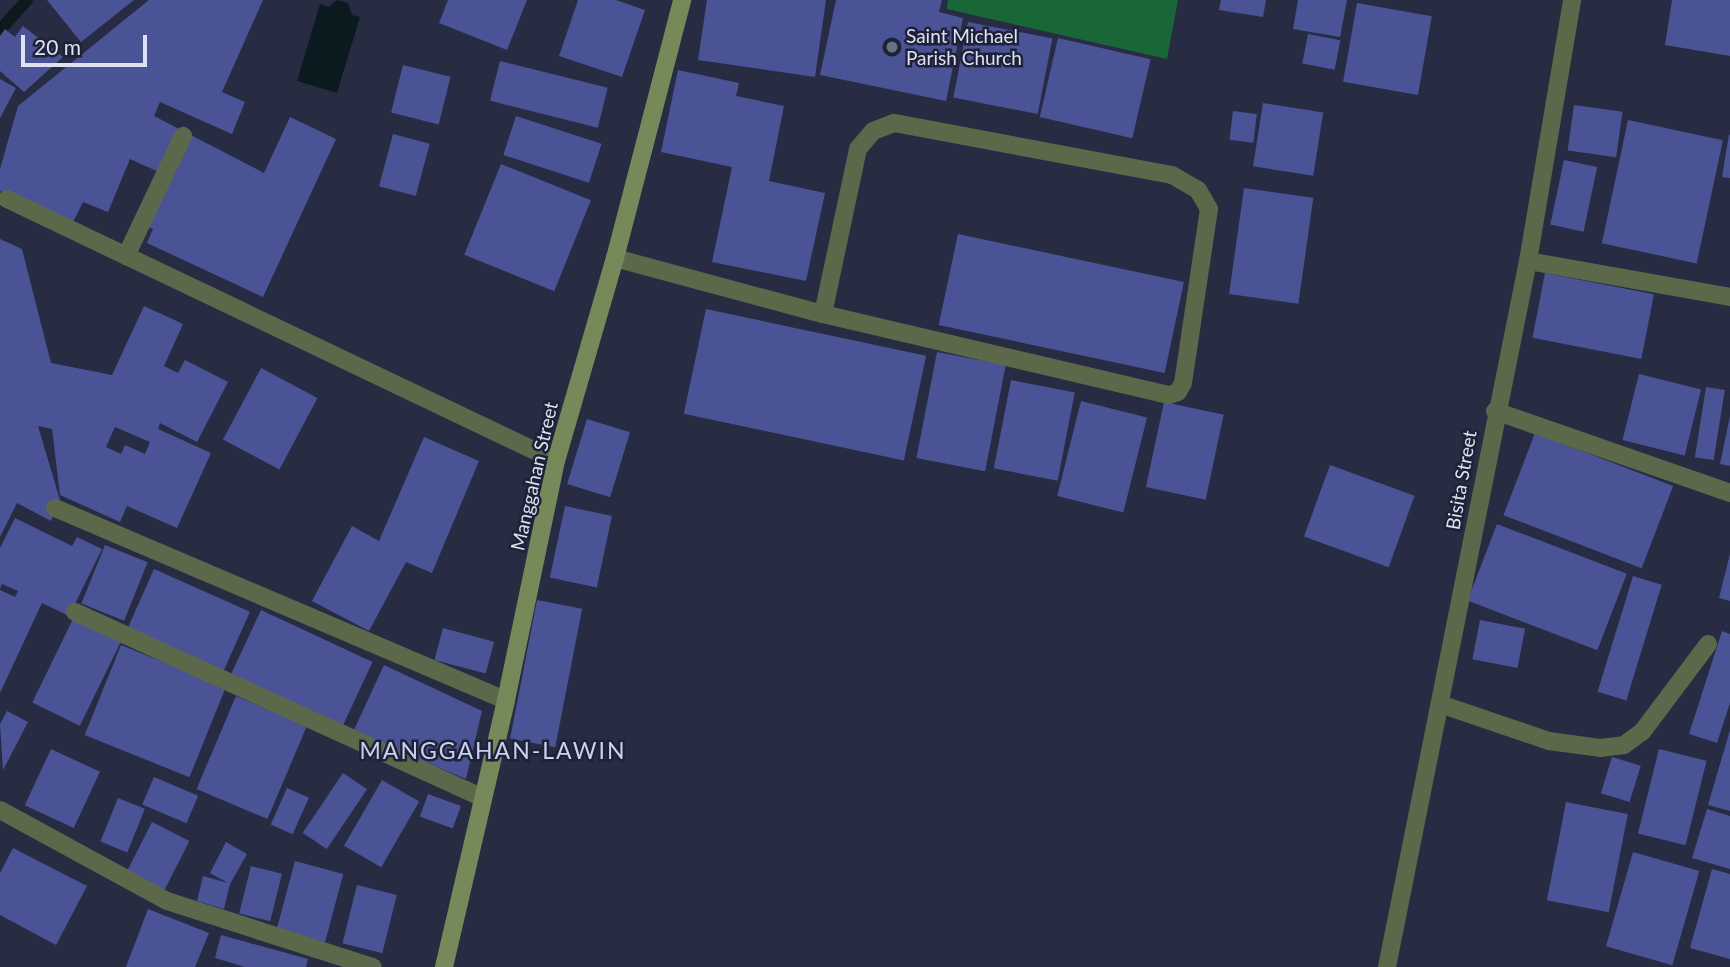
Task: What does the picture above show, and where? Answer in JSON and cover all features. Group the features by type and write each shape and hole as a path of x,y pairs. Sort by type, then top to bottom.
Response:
{"street":[{"name":"Manggahan Street","path":"443,967 506,699 556,461 615,258 682,0"},
{"name":"Bisita Street","path":"1387,967 1443,705 1495,411 1528,261 1572,0"},
{"path":"615,258 823,314 1169,395 1178,393 1183,383 1209,209 1198,190 1172,175 894,123 873,131 858,149 823,314"},
{"path":"125,256 183,136"},
{"path":"7,200 556,461"},
{"path":"1528,261 1730,297"},
{"path":"1495,411 1730,493"},
{"path":"55,508 506,699"},
{"path":"75,612 483,799"},
{"path":"1443,705 1549,741 1600,748 1624,745 1642,732 1708,644"},
{"path":"0,810 167,901 373,967"}],"green space":[{"path":"948,0 1178,0 1167,59 947,9"}],"shaded area":[{"path":"337,0 348,3 352,15 360,17 337,93 297,81 320,4 329,7"}],"building":[{"path":"47,0 134,0 81,42"},
{"path":"149,0 263,0 222,92 245,102 232,134 160,102 154,116 264,173 290,117 336,139 263,297 147,243 153,229 139,223 161,173 130,159 108,212 83,202 71,226 0,191 0,169 18,106"},
{"path":"448,0 527,0 507,50 439,23"},
{"path":"578,0 616,0 645,10 622,77 559,56"},
{"path":"707,0 826,0 815,77 698,60"},
{"name":"Saint Michael Parish Church","path":"836,0 942,0 939,12 963,18 946,101 820,75"},
{"path":"1221,0 1266,0 1263,17 1219,10"},
{"path":"1298,0 1347,0 1340,37 1293,29"},
{"path":"1672,0 1730,0 1730,56 1665,45"},
{"path":"1357,3 1432,16 1418,95 1343,82"},
{"path":"968,22 1052,38 1038,114 953,98"},
{"path":"23,26 63,57 24,92 0,71 0,36 5,29 15,37"},
{"path":"1308,34 1340,40 1335,70 1302,63"},
{"path":"1058,38 1151,59 1132,138 1040,117"},
{"path":"500,61 608,88 598,128 490,101"},
{"path":"403,65 451,77 439,124 391,113"},
{"path":"678,70 739,83 736,96 784,106 769,181 825,193 806,281 712,262 732,167 661,152"},
{"path":"0,79 16,88 0,118"},
{"path":"1263,103 1323,113 1313,176 1253,166"},
{"path":"1574,105 1623,112 1616,157 1568,151"},
{"path":"1233,111 1257,114 1253,143 1229,140"},
{"path":"516,116 602,144 589,183 503,155"},
{"path":"1628,120 1723,140 1697,263 1602,243"},
{"path":"393,134 430,144 416,196 379,186"},
{"path":"1730,135 1730,178 1722,177"},
{"path":"1564,160 1597,167 1584,232 1550,225"},
{"path":"501,164 591,200 554,291 464,255"},
{"path":"1244,188 1313,198 1298,304 1229,294"},
{"path":"958,234 1184,282 1165,373 939,325"},
{"path":"0,239 22,249 51,363 112,375 144,306 183,324 164,366 178,373 185,360 228,382 197,442 160,423 158,429 211,453 177,528 127,506 120,522 60,495 52,429 38,426 60,500 51,521 17,503 0,537","holes":["115,427 150,442 145,454 125,445 121,454 106,447"]},
{"path":"1545,273 1654,294 1641,359 1532,338"},
{"path":"706,309 926,356 904,460 684,414"},
{"path":"937,352 1006,365 985,471 916,458"},
{"path":"261,368 318,398 279,470 223,440"},
{"path":"1639,374 1701,389 1685,455 1623,440"},
{"path":"1011,380 1075,392 1058,481 994,468"},
{"path":"1706,387 1725,390 1714,460 1695,457"},
{"path":"1081,401 1147,417 1123,513 1057,496"},
{"path":"1164,402 1224,415 1206,500 1146,487"},
{"path":"1730,416 1730,466 1720,464"},
{"path":"587,419 630,432 610,497 567,484"},
{"path":"1535,433 1673,486 1642,568 1503,515"},
{"path":"424,437 479,461 432,573 406,562 369,631 312,601 352,526 379,541"},
{"path":"1330,465 1415,496 1389,567 1304,536"},
{"path":"565,506 612,516 597,587 550,577"},
{"path":"15,518 72,546 77,537 102,549 69,616 42,603 0,693 0,590 15,597 18,591 2,584 0,589 0,548"},
{"path":"1497,524 1627,574 1597,650 1468,601"},
{"path":"105,545 148,562 124,621 81,603"},
{"path":"1730,554 1730,601 1719,598"},
{"path":"154,569 250,612 223,671 128,628"},
{"path":"1633,576 1662,585 1626,700 1598,692"},
{"path":"537,600 582,609 555,747 510,738"},
{"path":"261,610 372,662 341,730 229,678"},
{"path":"73,619 121,642 80,726 32,703"},
{"path":"1480,620 1525,629 1518,668 1472,659"},
{"path":"443,628 494,642 486,674 434,660"},
{"path":"1722,631 1730,634 1730,703 1717,743 1689,734"},
{"path":"121,645 226,687 189,777 85,735"},
{"path":"384,665 482,711 466,779 353,732"},
{"path":"236,696 307,726 267,819 197,789"},
{"path":"7,711 28,722 3,770 0,724"},
{"path":"1730,730 1730,811 1708,805"},
{"path":"51,749 100,772 74,828 25,805"},
{"path":"1659,749 1707,761 1685,845 1638,833"},
{"path":"1612,757 1641,766 1630,802 1601,793"},
{"path":"343,773 367,789 327,849 303,833"},
{"path":"154,777 198,796 186,823 142,805"},
{"path":"382,780 419,802 381,867 344,846"},
{"path":"287,788 309,798 293,834 271,825"},
{"path":"428,794 461,806 453,829 420,817"},
{"path":"118,798 145,809 127,852 100,842"},
{"path":"1566,802 1628,814 1609,912 1547,900"},
{"path":"1707,809 1730,816 1730,869 1692,858"},
{"path":"152,822 189,841 164,891 127,872"},
{"path":"226,842 247,854 230,884 224,909 197,901 203,876 228,883 210,873"},
{"path":"13,848 87,886 56,945 0,915 0,873"},
{"path":"1633,852 1699,871 1672,965 1606,946"},
{"path":"295,861 343,874 324,944 276,932"},
{"path":"251,866 282,874 270,921 239,914"},
{"path":"1712,869 1730,874 1730,959 1690,948"},
{"path":"357,885 397,895 382,953 342,943"},
{"path":"148,909 209,933 195,967 126,967"},
{"path":"221,935 308,959 306,967 245,967 215,958"}],"waterway":[{"path":"0,30 27,0"}],"place":[{"name":"Saint Michael Parish Church","path":"892,47"}],"district":[{"name":"MANGGAHAN-LAWIN","path":"493,750"}]}
